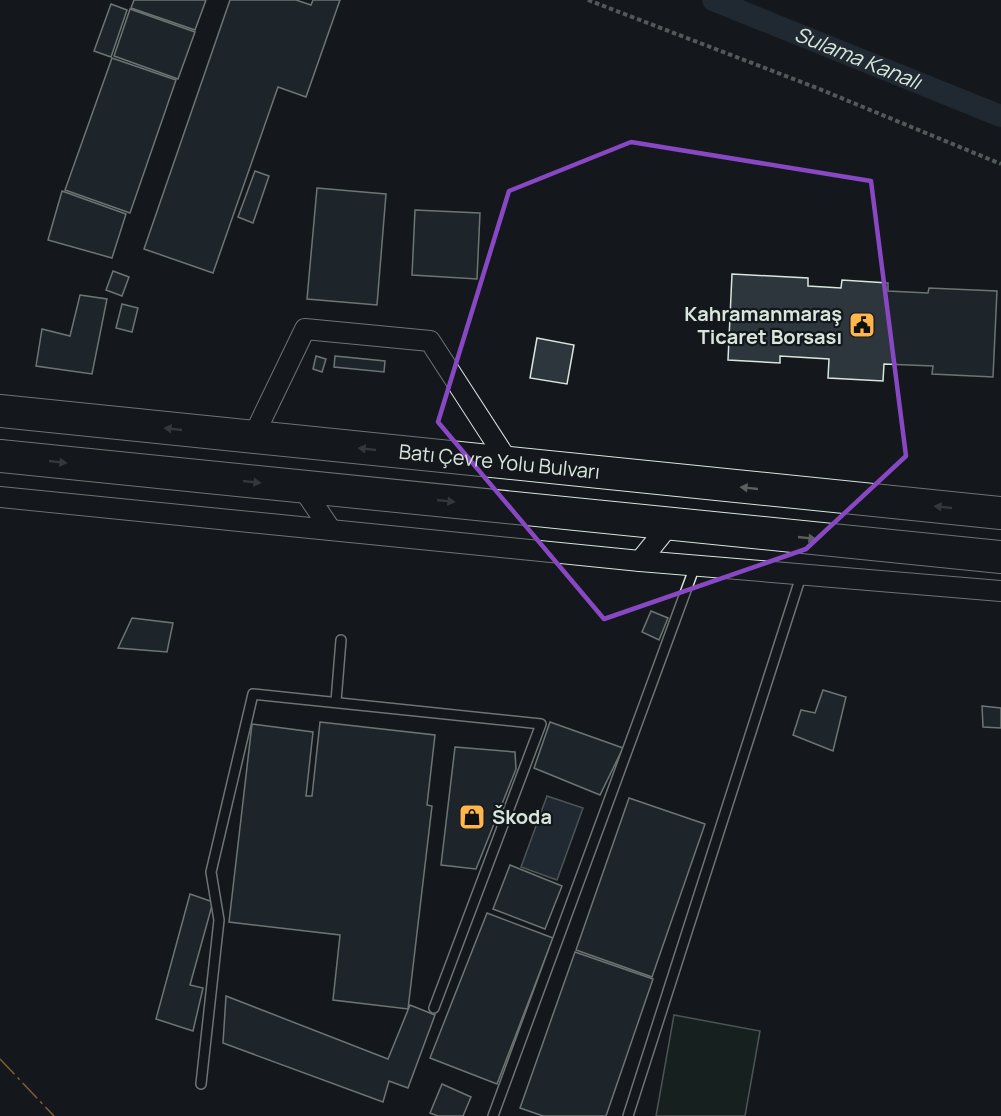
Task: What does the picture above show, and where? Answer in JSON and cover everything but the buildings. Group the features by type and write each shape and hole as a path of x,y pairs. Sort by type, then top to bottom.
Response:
{"highway":[{"name":"Batı Çevre Yolu Bulvarı","path":"0,411 1001,513"},
{"path":"0,456 1001,557"}],"street":[{"path":"253,437 305,328 430,341 509,463"},
{"path":"302,487 331,530"},
{"path":"0,497 640,561 1001,591"},
{"path":"640,561 670,524"}],"lane":[{"path":"493,1116 695,566"},
{"path":"628,1116 801,576"},
{"path":"336,701 341,639"},
{"path":"201,1084 219,920 211,872 253,694 541,724 434,1008"}],"path":[{"path":"588,0 817,88 1001,164"}],"highlighted area":[{"path":"631,142 871,181 906,456 806,549 604,619 438,422 509,191"}],"green space":[{"path":"674,1015 760,1031 745,1116 656,1116"}],"water":[{"path":"547,796 583,808 557,880 521,867"}],"waterway":[{"name":"Sulama Kanalı","path":"713,0 1001,116"}],"power":[{"path":"0,1059 54,1116"}],"place":[{"name":"Kahramanmaraş Ticaret Borsası","path":"862,325"},
{"name":"Škoda","path":"472,817"}]}
